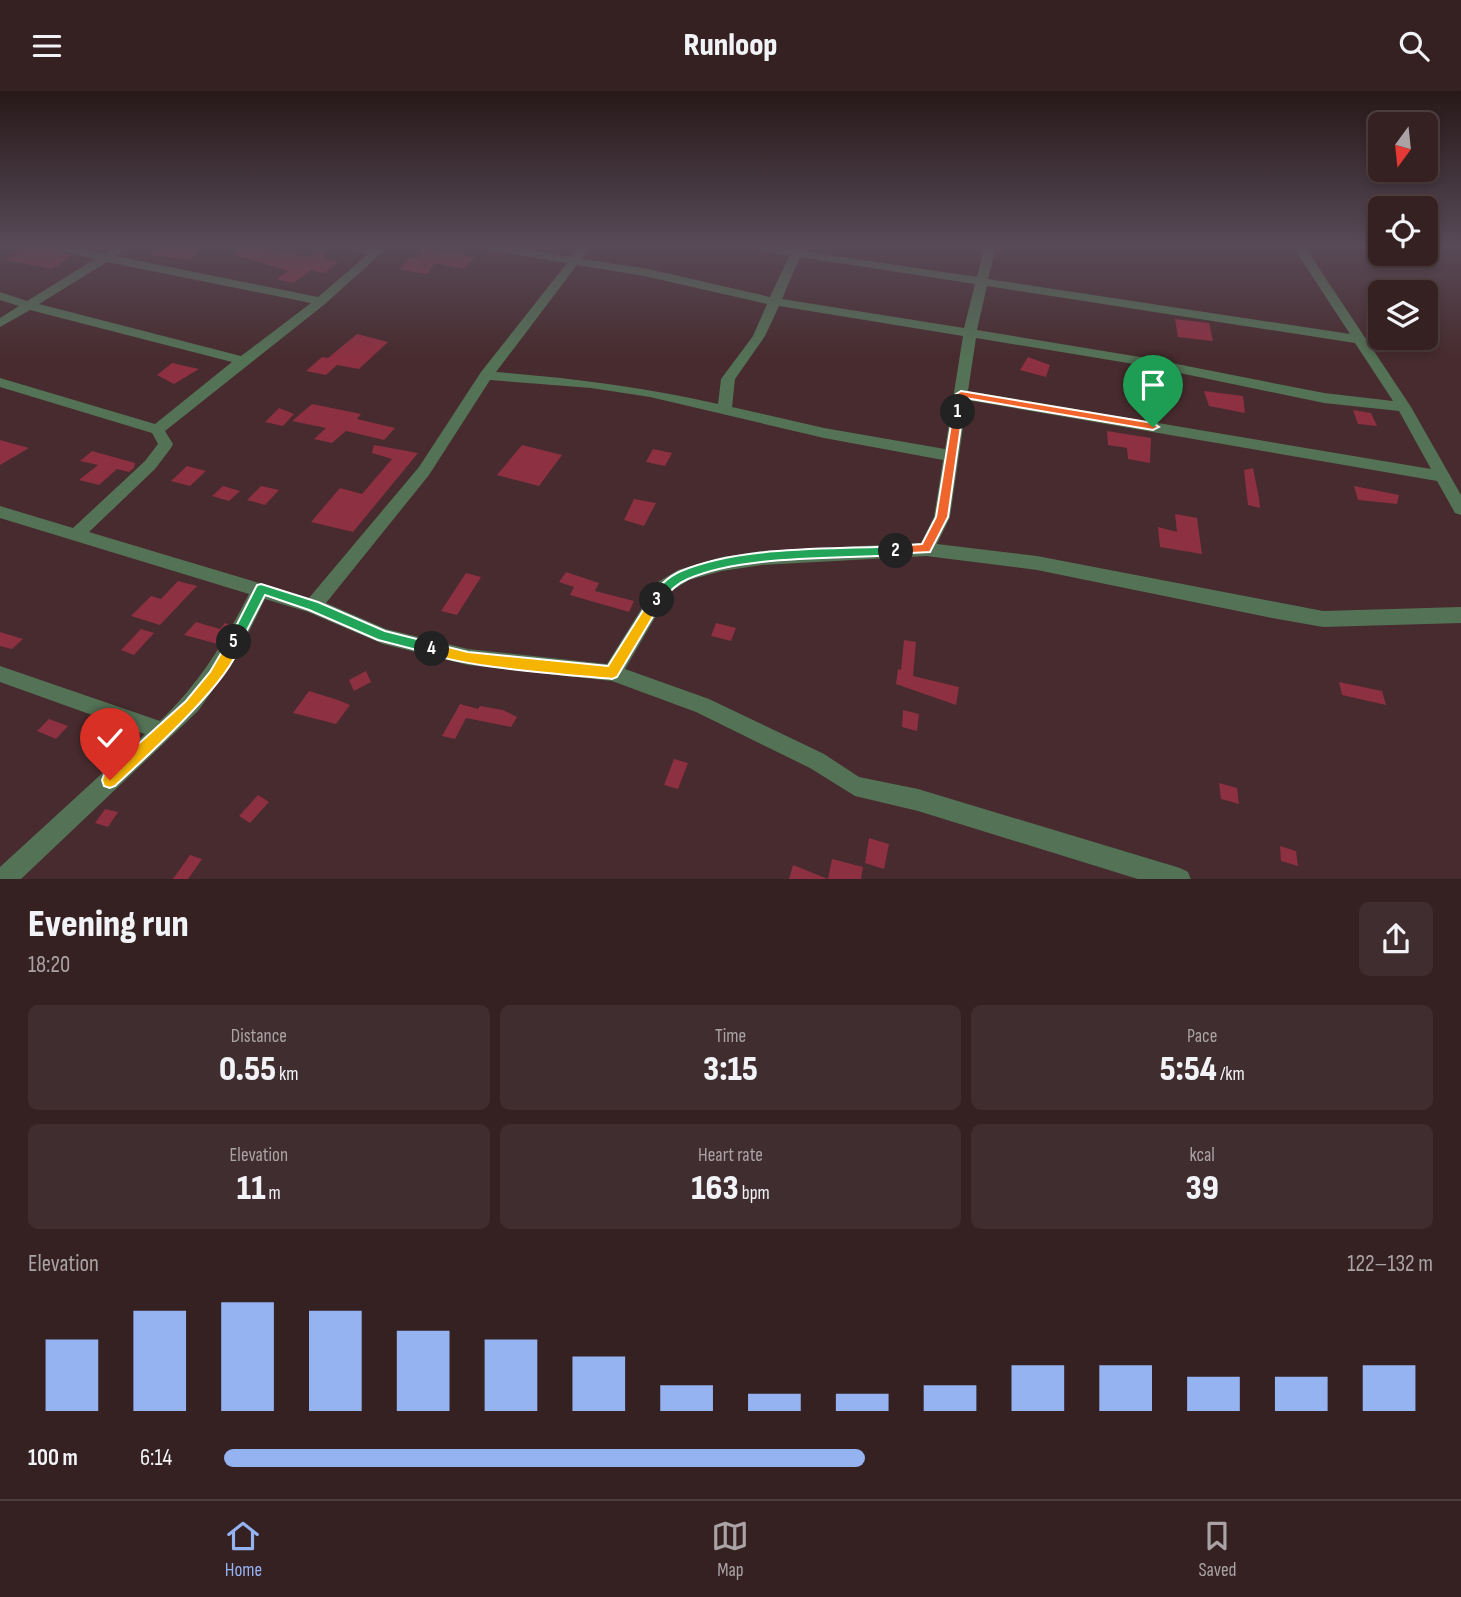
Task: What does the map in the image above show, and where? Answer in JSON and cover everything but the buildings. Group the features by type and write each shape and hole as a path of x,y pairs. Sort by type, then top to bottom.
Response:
{"street":[{"path":"0,323 64,284"},
{"path":"235,284 321,301"},
{"path":"157,430 341,284"},
{"path":"313,606 424,471 486,375 558,284"},
{"path":"696,284 772,301 1146,362 1324,398 1404,407"},
{"path":"724,410 728,379 759,336 781,284"},
{"path":"926,549 942,517 970,332 982,284"},
{"path":"994,284 1362,340"},
{"path":"1324,284 1404,407 1461,509"},
{"path":"0,296 244,361"},
{"path":"486,375 590,384 650,393 824,433 952,456"},
{"path":"0,382 157,430 166,444 150,465 77,534"},
{"path":"961,394 1442,476"},
{"path":"0,512 261,589 313,606 383,636 468,657 612,673 702,705 817,761 855,786 930,803 1177,879"},
{"path":"612,673 664,587 684,575 722,564 762,558 926,549 1037,563 1323,619 1461,615"},
{"path":"4,879 191,705 215,676 261,589"},
{"path":"0,674 163,731"}],"route":[{"path":"110,780 191,705 215,676 261,589 313,606 383,636 468,657 612,673 664,587 684,575 722,564 762,558 926,549 942,517 961,394 1153,427"}]}
